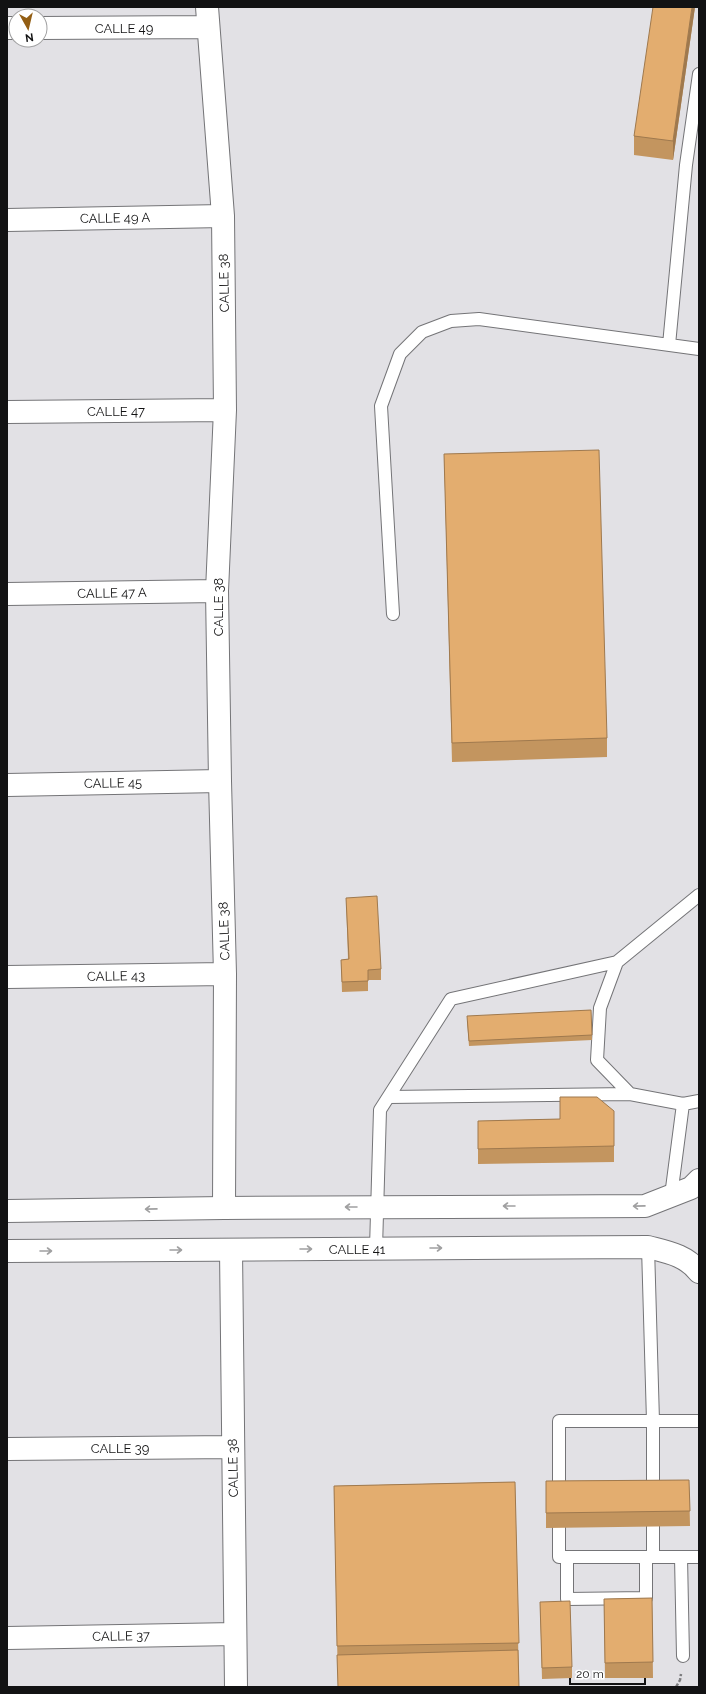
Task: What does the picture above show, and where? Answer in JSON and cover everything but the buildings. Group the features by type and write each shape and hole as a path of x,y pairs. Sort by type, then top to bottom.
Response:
{"street":[{"name":"CALLE 49","path":"48,27 207,17"},
{"name":"CALLE 38","path":"207,17 223,216 226,410 217,591 225,974 224,1208"},
{"name":"CALLE 49 A","path":"7,220 223,216"},
{"name":"CALLE 47","path":"7,412 226,410"},
{"name":"CALLE 47 A","path":"7,594 217,591"},
{"name":"CALLE 45","path":"7,784 220,781"},
{"name":"CALLE 43","path":"7,977 225,974"},
{"path":"7,1211 224,1208 645,1206 691,1188 699,1180"},
{"name":"CALLE 41","path":"7,1251 648,1247 676,1254 687,1260 699,1272"},
{"name":"CALLE 38","path":"231,1250 236,1687"},
{"name":"CALLE 39","path":"7,1449 233,1447"},
{"name":"CALLE 37","path":"7,1638 235,1634"}],"lane":[{"path":"669,345 686,165 699,74"},
{"path":"392,614 381,406 400,354 422,332 451,321 479,320 699,349"},
{"path":"376,1248 380,1110 451,999 617,962 699,895"},
{"path":"617,962 600,1008 597,1060 630,1094"},
{"path":"389,1097 630,1094 683,1104 699,1101"},
{"path":"671,1196 683,1104"},
{"path":"567,1558 567,1599 646,1598 650,1557 653,1421 648,1247"},
{"path":"699,1421 559,1421 559,1557 699,1557"},
{"path":"681,1557 682,1656"}]}
